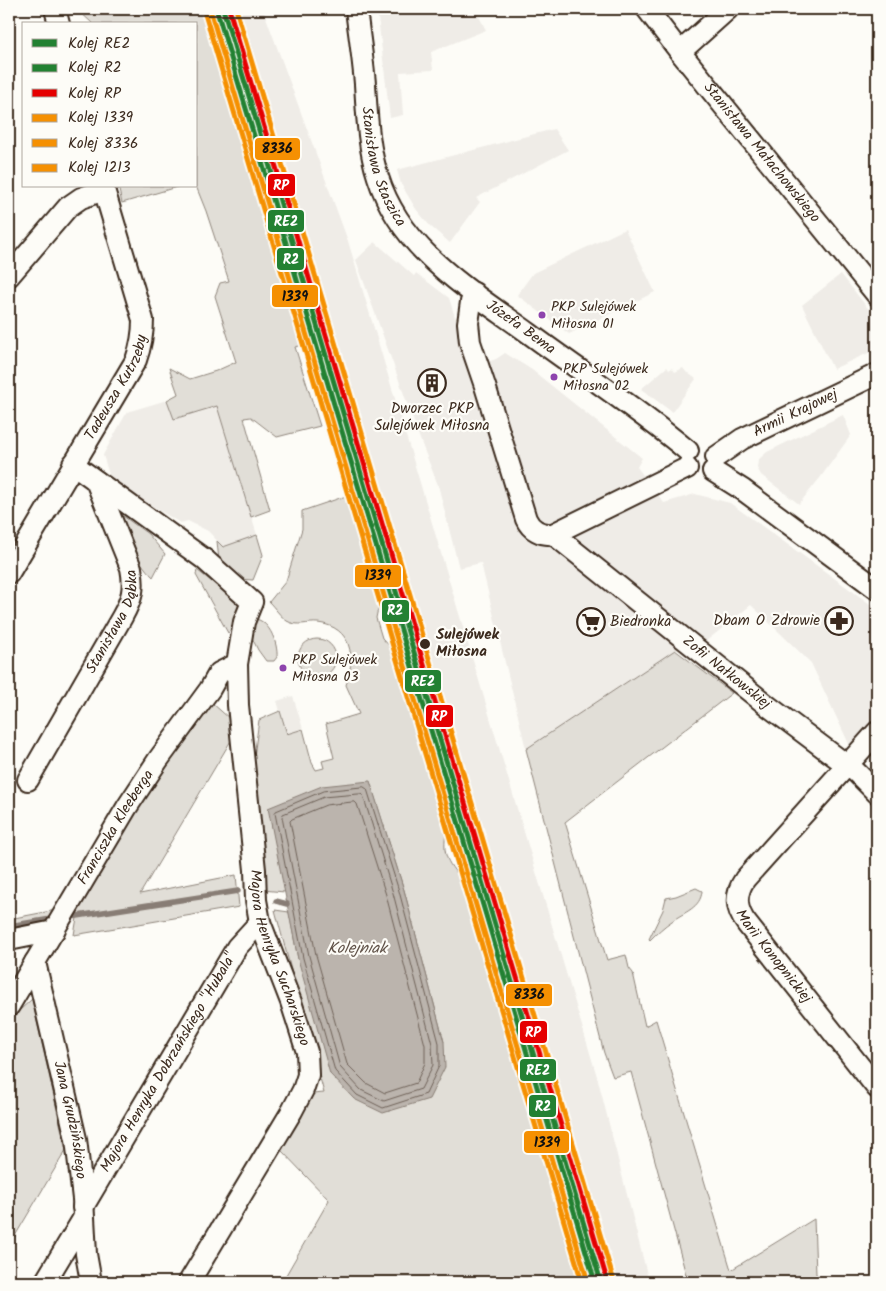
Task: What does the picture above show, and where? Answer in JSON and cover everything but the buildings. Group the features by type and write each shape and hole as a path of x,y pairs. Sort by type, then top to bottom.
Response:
{"street":[{"path":"55,9 58,22"},
{"name":"Stanisława Staszica","path":"356,9 371,152 378,178 394,214 418,247 474,294"},
{"name":"Stanisława Małachowskiego","path":"647,9 877,295"},
{"path":"680,52 728,9"},
{"path":"9,276 68,207 81,198 103,188"},
{"name":"Tadeusza Kutrzeby","path":"9,573 136,360 143,332 142,320 103,188"},
{"name":"Józefa Bema","path":"474,294 651,420 687,460"},
{"name":"Zofii Nałkowskiej","path":"474,294 468,323 470,342 528,522 533,529 542,533 553,534 768,706 848,766 877,792"},
{"name":"Armii Krajowej","path":"715,464 742,439 877,374"},
{"path":"553,534 687,460 692,448 701,445 710,448 715,464 743,490 877,589"},
{"path":"687,460 695,476 702,477 708,475 715,464"},
{"path":"73,464 96,481"},
{"name":"Majora Henryka Sucharskiego","path":"96,481 204,559 252,602 244,622 237,664 238,715 255,870 256,900 260,922 299,1024 307,1052 308,1075 303,1090 189,1282"},
{"name":"Stanisława Dąbka","path":"28,780 122,617 133,592 131,568 96,481"},
{"name":"Franciszka Kleeberga","path":"9,1006 138,789 210,690 220,673 237,664"},
{"name":"Marii Konopnickiej","path":"877,732 745,879 738,892 738,908 747,924 877,1088"},
{"name":"Majora Henryka Dobrzańskiego \"Hubala\"","path":"45,1282 237,948 260,922"},
{"path":"9,940 54,931"},
{"name":"Jana Grudzińskiego","path":"35,962 76,1139 86,1254 91,1282"}],"shaded area":[{"path":"77,9 131,9 134,15 154,9 209,9 308,344 295,347 320,426 277,437 251,417 244,418 270,510 251,517 217,406 174,419 167,400 178,394 169,368 190,379 216,371 236,362 215,296 220,283 229,281 197,188 198,22 91,22"},
{"path":"212,9 263,9 348,241 598,1080 649,1282 590,1282 509,1012 514,1011 351,462 347,463"},
{"path":"377,9 475,9 486,30 431,52 433,70 400,72 403,115 390,118"},
{"path":"554,129 568,150 476,198 480,202 450,243 430,226 416,209 401,184 397,170"},
{"path":"118,188 173,188 122,203"},
{"path":"625,229 655,292 569,334 517,295 533,273"},
{"path":"375,242 414,276 416,273 449,298 471,368 496,359 505,353 532,370 642,458 637,467 664,503 695,494 730,503 877,609 877,717 854,743 849,744 811,663 751,605 705,642 698,636 526,749 481,563 459,568 438,485 356,260"},
{"path":"841,274 877,320 877,349 833,369 802,305"},
{"path":"667,367 669,370 672,368 675,372 683,368 696,379 672,412 641,389"},
{"path":"167,400 174,419 217,406 257,535 223,547 208,531 188,521 180,523 111,481 103,455 127,412"},
{"path":"843,415 851,435 799,504 761,475 757,468 758,460 767,452"},
{"path":"349,495 380,599 376,618 382,638 395,652 447,826 446,856 463,881 584,1282 297,1282 286,1275 329,1200 281,1150 313,1094 324,1093 275,910 289,912 298,959 444,1042 404,890 370,782 269,808 285,892 262,890 253,764 259,720 280,711 287,734 303,729 312,763 316,770 324,768 322,761 334,758 326,724 359,714 346,685 351,664 348,645 344,637 338,630 318,623 291,623 282,617 269,602 286,581 302,529 302,511"},
{"path":"119,513 148,534 165,554 153,577 132,547"},
{"path":"257,535 263,555 253,580 238,579 219,561 217,541 223,547"},
{"path":"197,570 236,601 244,614 228,633 196,575"},
{"path":"256,619 265,624 272,634 277,652 277,657 274,661 266,661 249,632"},
{"path":"317,639 324,640 330,645 335,651 335,665 330,671 324,676 317,677 310,676 304,671 299,665 298,658 299,651 304,645 310,640"},
{"path":"675,650 732,693 565,822 607,960 626,955 629,968 633,973 645,1026 656,1020 731,1270 814,1219 816,1274 826,1282 688,1282 631,1072 613,1077 604,1053 526,749"},
{"path":"293,696 303,729 287,734 277,701"},
{"path":"212,703 239,727 140,894 236,875 239,907 74,935 79,906 167,759"},
{"path":"696,888 702,891 699,902 666,925 650,940 666,898"},
{"path":"56,910 49,925 9,932 9,919"},
{"path":"32,999 66,1150 12,1241 9,1239 9,1020"}],"water":[{"name":"Kolejniak","path":"370,781 404,890 444,1042 445,1067 429,1099 383,1113 354,1099 330,1074 298,959 268,808 322,786"}],"waterway":[{"path":"71,917 238,891"},
{"path":"276,901 287,904"},
{"path":"9,926 51,919"}],"rail line":[{"name":"RE2","path":"223,9 601,1282"},
{"name":"RP","path":"229,9 607,1280"},
{"name":"8336","path":"236,9 613,1278"},
{"name":"R2","path":"217,11 595,1282"},
{"name":"1339","path":"211,13 588,1282"},
{"name":"1213","path":"205,14 582,1282"}],"place":[{"name":"PKP Sulejówek Miłosna 01","path":"542,315"},
{"name":"PKP Sulejówek Miłosna 02","path":"554,377"},
{"name":"Dworzec PKP Sulejówek Miłosna","path":"432,383"},
{"name":"Dbam O Zdrowie","path":"839,621"},
{"name":"Biedronka","path":"591,622"},
{"name":"Sulejówek Miłosna","path":"425,644"},
{"name":"PKP Sulejówek Miłosna 03","path":"283,668"}]}
